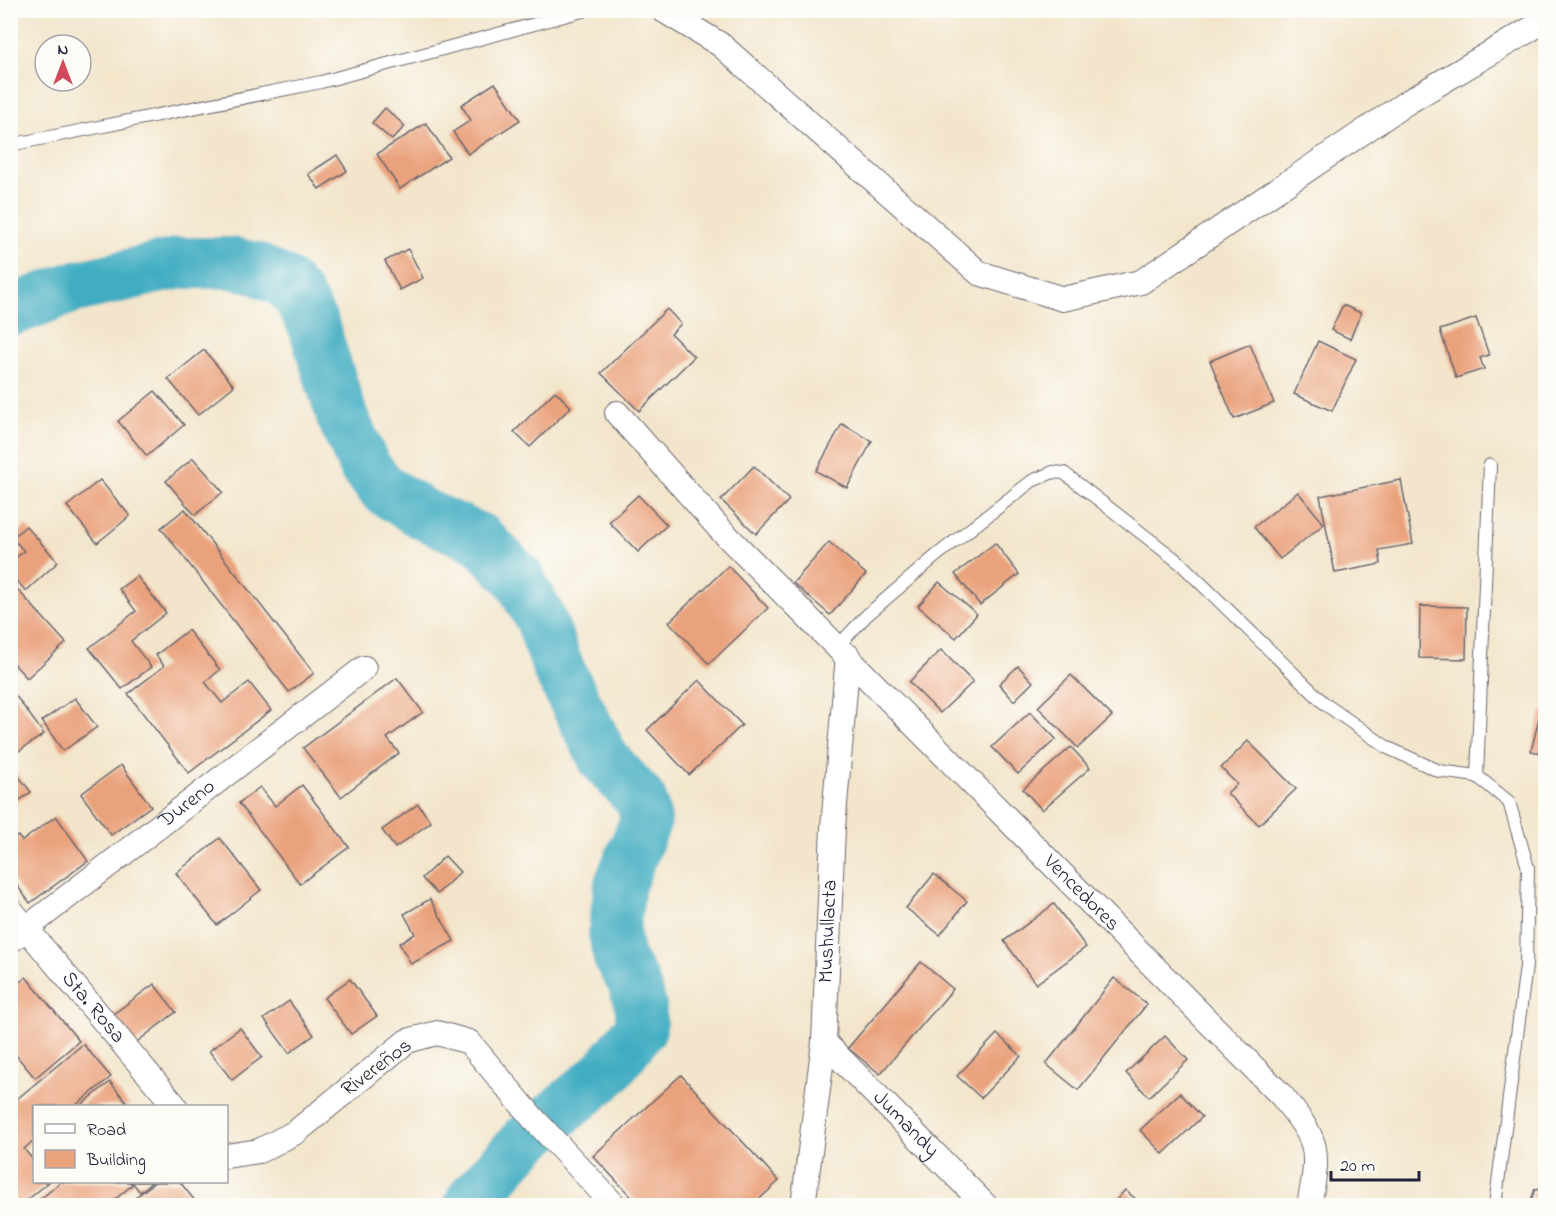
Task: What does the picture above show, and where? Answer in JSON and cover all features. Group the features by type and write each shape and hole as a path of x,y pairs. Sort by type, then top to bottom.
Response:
{"street":[{"path":"663,10 721,45 979,273 1063,299 1141,282 1406,103 1545,20"},
{"name":"Vencedores","path":"617,414 720,529 1282,1096 1311,1133 1317,1164 1309,1206"},
{"name":"Mushullacta","path":"803,1206 824,1042 842,652"},
{"name":"Dureno","path":"18,935 364,668"},
{"name":"Sta. Rosa","path":"10,909 18,935 173,1105"},
{"name":"Rivereños","path":"228,1156 259,1151 296,1132 407,1041 437,1033 469,1042 532,1117 615,1206"},
{"name":"Jumandy","path":"824,1042 986,1206"}],"lane":[{"path":"10,145 321,82 586,10"},
{"path":"1477,776 1490,465"},
{"path":"842,652 866,616 928,562 1032,481 1053,472 1064,473 1180,563 1325,704 1388,748 1439,771 1477,776 1509,802 1528,868 1526,966 1496,1206"}],"building":[{"path":"495,83 520,120 468,154 453,132 471,120 461,105"},
{"path":"385,108 405,126 392,140 372,123"},
{"path":"426,123 449,157 400,189 377,154"},
{"path":"337,155 347,171 319,189 308,174"},
{"path":"408,249 423,278 400,290 385,261"},
{"path":"1343,305 1361,313 1350,339 1331,330"},
{"path":"667,309 681,324 671,334 694,357 639,411 601,373"},
{"path":"1476,318 1489,355 1480,358 1484,369 1456,378 1440,330"},
{"path":"1318,341 1356,359 1332,411 1294,394"},
{"path":"1250,344 1274,403 1234,419 1210,361"},
{"path":"204,350 234,386 198,415 168,379"},
{"path":"155,391 184,425 147,456 118,421"},
{"path":"555,391 571,407 530,447 514,432"},
{"path":"842,424 872,441 847,488 816,471"},
{"path":"193,458 223,492 195,515 166,481"},
{"path":"754,466 789,500 756,534 721,500"},
{"path":"100,480 130,516 97,543 67,506"},
{"path":"1401,480 1413,544 1379,550 1381,564 1335,573 1320,496"},
{"path":"1298,492 1324,524 1280,559 1254,527"},
{"path":"638,495 667,525 638,552 609,522"},
{"path":"185,509 314,673 289,692 161,528"},
{"path":"26,526 58,562 26,591 10,574 10,563 24,551 12,538"},
{"path":"829,542 866,574 830,615 793,583"},
{"path":"995,543 1019,574 980,605 955,574"},
{"path":"728,566 768,608 709,664 669,622"},
{"path":"137,576 166,613 131,641 151,667 122,689 89,648 136,611 119,589"},
{"path":"10,581 66,643 27,678 10,660"},
{"path":"939,582 977,614 956,638 918,606"},
{"path":"1420,606 1467,607 1466,659 1419,658"},
{"path":"188,630 220,670 205,682 222,703 249,682 271,710 189,773 128,694 164,666 156,655"},
{"path":"941,650 973,682 940,713 909,682"},
{"path":"1018,666 1033,682 1014,701 999,684"},
{"path":"1071,675 1112,716 1078,748 1038,707"},
{"path":"397,678 423,712 387,738 399,753 341,797 303,748"},
{"path":"699,680 742,725 689,775 647,730"},
{"path":"13,692 44,734 10,757 10,694"},
{"path":"75,698 97,727 63,751 42,721"},
{"path":"1541,711 1546,712 1546,754 1531,751"},
{"path":"1030,712 1056,739 1018,774 992,747"},
{"path":"1248,741 1296,789 1259,825 1227,793 1237,784 1221,768"},
{"path":"1071,747 1090,768 1042,810 1023,789"},
{"path":"10,765 31,792 10,807"},
{"path":"121,765 151,806 111,835 81,794"},
{"path":"302,785 349,847 300,884 239,803 260,787 275,806"},
{"path":"418,804 431,822 395,848 382,830"},
{"path":"56,816 88,861 30,903 10,876 10,841 18,836 22,841"},
{"path":"220,838 261,890 217,925 176,873"},
{"path":"445,856 460,872 437,894 422,878"},
{"path":"934,874 967,901 940,935 906,908"},
{"path":"430,899 454,941 411,964 399,943 415,934 404,914"},
{"path":"1054,904 1086,947 1036,984 1004,941"},
{"path":"921,962 953,989 880,1074 848,1048"},
{"path":"26,977 79,1041 35,1078 10,1048 10,990"},
{"path":"1114,978 1147,1004 1078,1090 1046,1064"},
{"path":"350,979 377,1016 351,1034 324,998"},
{"path":"154,984 176,1012 130,1047 108,1018"},
{"path":"289,1001 314,1035 289,1053 264,1019"},
{"path":"240,1028 262,1057 232,1080 209,1051"},
{"path":"997,1034 1021,1056 981,1098 957,1076"},
{"path":"1165,1036 1188,1060 1149,1097 1126,1073"},
{"path":"83,1044 111,1077 76,1105 33,1105 33,1141 24,1149 33,1160 33,1183 48,1183 20,1206 10,1195 10,1091 17,1099"},
{"path":"681,1075 779,1181 752,1206 640,1206 593,1156"},
{"path":"110,1082 129,1105 81,1105"},
{"path":"1180,1093 1202,1117 1163,1154 1140,1130"},
{"path":"60,1183 131,1183 132,1185 107,1206 32,1206"},
{"path":"133,1183 151,1183 140,1192"},
{"path":"154,1183 181,1183 199,1206 143,1206 136,1197"},
{"path":"1535,1189 1546,1192 1546,1206 1529,1206"},
{"path":"1125,1190 1144,1206 1111,1206"}],"waterway":[{"path":"10,311 71,288 180,263 232,263 255,268 286,283 297,295 313,324 342,416 365,467 384,490 425,515 480,539 519,579 541,620 558,668 604,759 641,800 646,820 620,884 614,932 619,958 633,982 641,1006 641,1028 606,1073 525,1141 473,1198 469,1206"}]}
